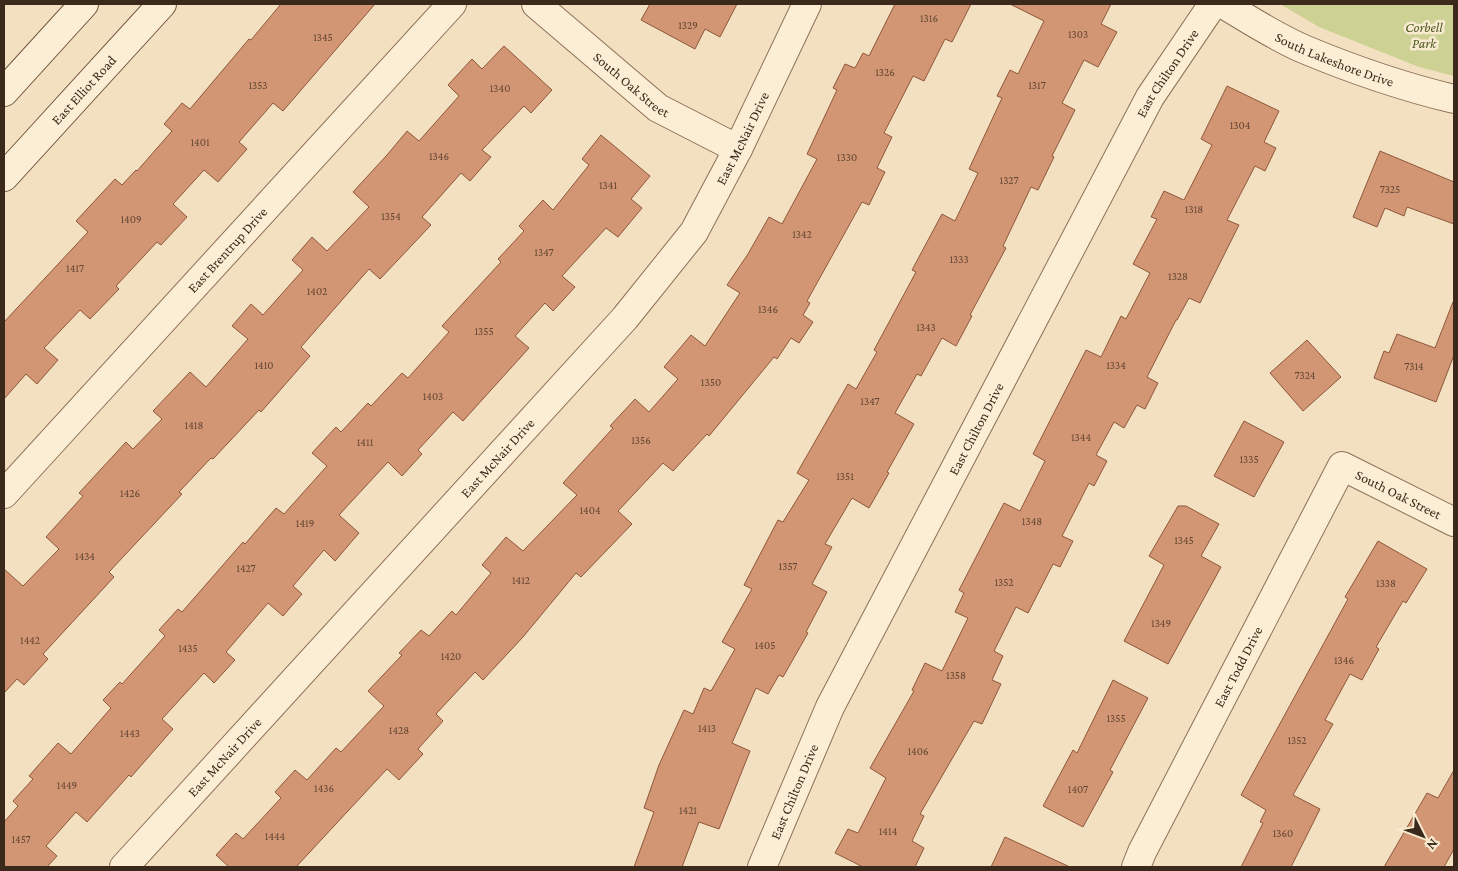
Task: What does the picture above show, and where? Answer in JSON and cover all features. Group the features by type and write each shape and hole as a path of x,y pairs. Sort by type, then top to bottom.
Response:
{"street":[{"path":"4,92 84,4"},
{"name":"East Elliot Road","path":"4,177 162,4"},
{"name":"East Brentrup Drive","path":"4,494 452,4"},
{"name":"South Oak Street","path":"536,4 658,108 738,149"},
{"name":"East McNair Drive","path":"124,867 626,318 694,232 738,149 807,4"},
{"name":"East Chilton Drive","path":"762,867 830,707 1150,97 1213,4"},
{"name":"South Lakeshore Drive","path":"1223,4 1259,26 1305,49 1412,89 1454,99"},
{"name":"South Oak Street","path":"1342,466 1454,522"},
{"name":"East Todd Drive","path":"1136,867 1142,852 1342,466"}],"green space":[{"name":"Corbell Park","path":"1280,4 1454,4 1454,76 1419,67 1319,27"}],"building":[{"path":"281,4 375,4 283,111 273,103 239,142 247,149 218,182 204,170 173,204 187,217 161,245 157,242 116,286 119,289 90,319 80,310 44,348 58,360 37,384 26,374 4,399 4,322 88,232 76,221 115,179 122,185 137,171 172,131 164,124 182,103 190,109"},
{"path":"650,4 737,4 720,37 705,29 695,49 641,20"},
{"path":"895,4 971,4 952,42 945,39 924,81 913,76 884,133 892,137 877,168 885,172 869,205 862,202 807,301 810,303 803,315 813,322 799,343 791,338 777,359 774,357 709,436 707,434 673,471 663,463 618,511 632,524 581,577 576,573 523,637 483,680 475,672 436,714 443,721 418,749 423,754 399,780 387,769 296,867 229,867 216,855 236,833 243,839 281,798 275,792 295,770 307,780 336,748 341,752 384,706 368,691 402,655 399,653 421,630 429,636 452,611 456,615 491,573 482,565 506,537 523,551 577,495 563,483 613,428 610,426 635,399 649,412 678,379 664,367 691,335 705,346 740,293 727,285 748,254 769,217 782,224 817,159 807,154 837,90 833,88 845,64 855,68 863,53 869,56"},
{"path":"1010,4 1111,4 1101,24 1117,32 1098,67 1084,60 1062,103 1075,110 1052,156 1054,157 1038,190 1031,187 1003,246 1006,248 970,315 972,316 956,346 942,338 921,376 917,374 895,413 914,424 887,472 889,473 869,508 852,498 825,544 832,547 812,584 827,592 806,632 808,633 783,677 779,675 768,694 756,688 732,743 750,751 719,829 699,822 682,867 634,867 654,812 644,808 659,765 684,710 693,714 704,688 711,691 735,649 722,642 752,589 744,585 778,520 783,522 809,480 797,473 848,384 856,389 877,352 874,350 916,272 912,270 942,214 955,221 978,173 969,169 1002,98 997,96 1010,70 1018,74 1044,21"},
{"path":"504,46 552,90 531,113 524,106 482,150 491,157 470,181 461,173 422,217 431,225 380,279 369,269 301,347 310,356 261,412 259,410 179,492 182,494 109,572 114,577 43,654 48,659 24,685 17,679 4,693 4,569 23,586 59,549 46,537 83,496 79,493 126,442 133,449 162,419 153,411 190,372 206,387 248,339 232,326 251,304 263,315 303,270 292,260 312,237 327,251 369,207 353,192 407,131 419,141 459,96 448,85 472,59 482,69"},
{"path":"1227,86 1279,111 1264,142 1276,148 1265,171 1255,166 1227,220 1239,225 1200,303 1189,298 1147,377 1158,383 1145,409 1137,405 1124,428 1114,422 1096,455 1107,461 1094,486 1089,483 1062,536 1073,541 1060,567 1053,564 1028,613 1016,607 994,651 1003,656 992,680 1001,684 982,724 974,721 920,814 924,816 912,841 924,848 915,867 863,867 835,853 848,829 858,833 886,778 870,768 914,691 912,690 925,663 942,671 968,618 955,612 964,593 959,590 1004,503 1020,511 1045,461 1033,454 1086,350 1101,357 1121,316 1126,319 1150,273 1133,264 1157,219 1151,217 1164,191 1184,200 1212,145 1201,139"},
{"path":"601,135 650,176 631,199 642,208 618,237 606,228 562,276 575,287 553,311 545,303 515,336 529,348 463,421 453,412 418,450 422,454 402,476 388,462 339,515 359,533 335,561 324,550 293,586 302,594 283,616 268,603 226,652 235,660 214,683 204,673 162,719 173,729 131,777 129,775 87,822 76,812 46,846 57,856 47,867 4,867 4,822 18,806 13,801 33,779 29,776 58,743 71,754 111,708 103,700 120,682 122,684 165,636 159,630 178,609 182,612 243,542 245,544 276,508 284,514 327,466 312,453 336,427 341,432 368,403 371,406 402,373 408,378 449,332 442,326 501,262 498,259 524,231 519,226 543,200 553,210 589,165 582,159"},
{"path":"1380,151 1454,182 1454,224 1407,207 1404,216 1385,208 1377,227 1353,217"},
{"path":"1453,302 1454,355 1436,402 1374,378 1384,351 1389,353 1397,334 1435,348"},
{"path":"1307,340 1341,377 1303,411 1270,373"},
{"path":"1244,421 1284,442 1254,497 1214,476"},
{"path":"1178,506 1186,506 1219,524 1201,556 1221,567 1168,664 1124,641 1164,565 1149,556"},
{"path":"1378,541 1427,569 1406,603 1403,601 1376,647 1379,649 1362,680 1350,674 1325,720 1333,724 1293,795 1320,809 1291,867 1241,867 1263,823 1260,822 1266,810 1241,795 1348,599 1345,597"},
{"path":"1113,680 1148,698 1110,770 1113,772 1083,827 1043,806 1073,750 1077,753"},
{"path":"1454,770 1454,849 1444,867 1384,867 1427,793 1438,798"},
{"path":"1005,837 1070,867 991,867"}]}
